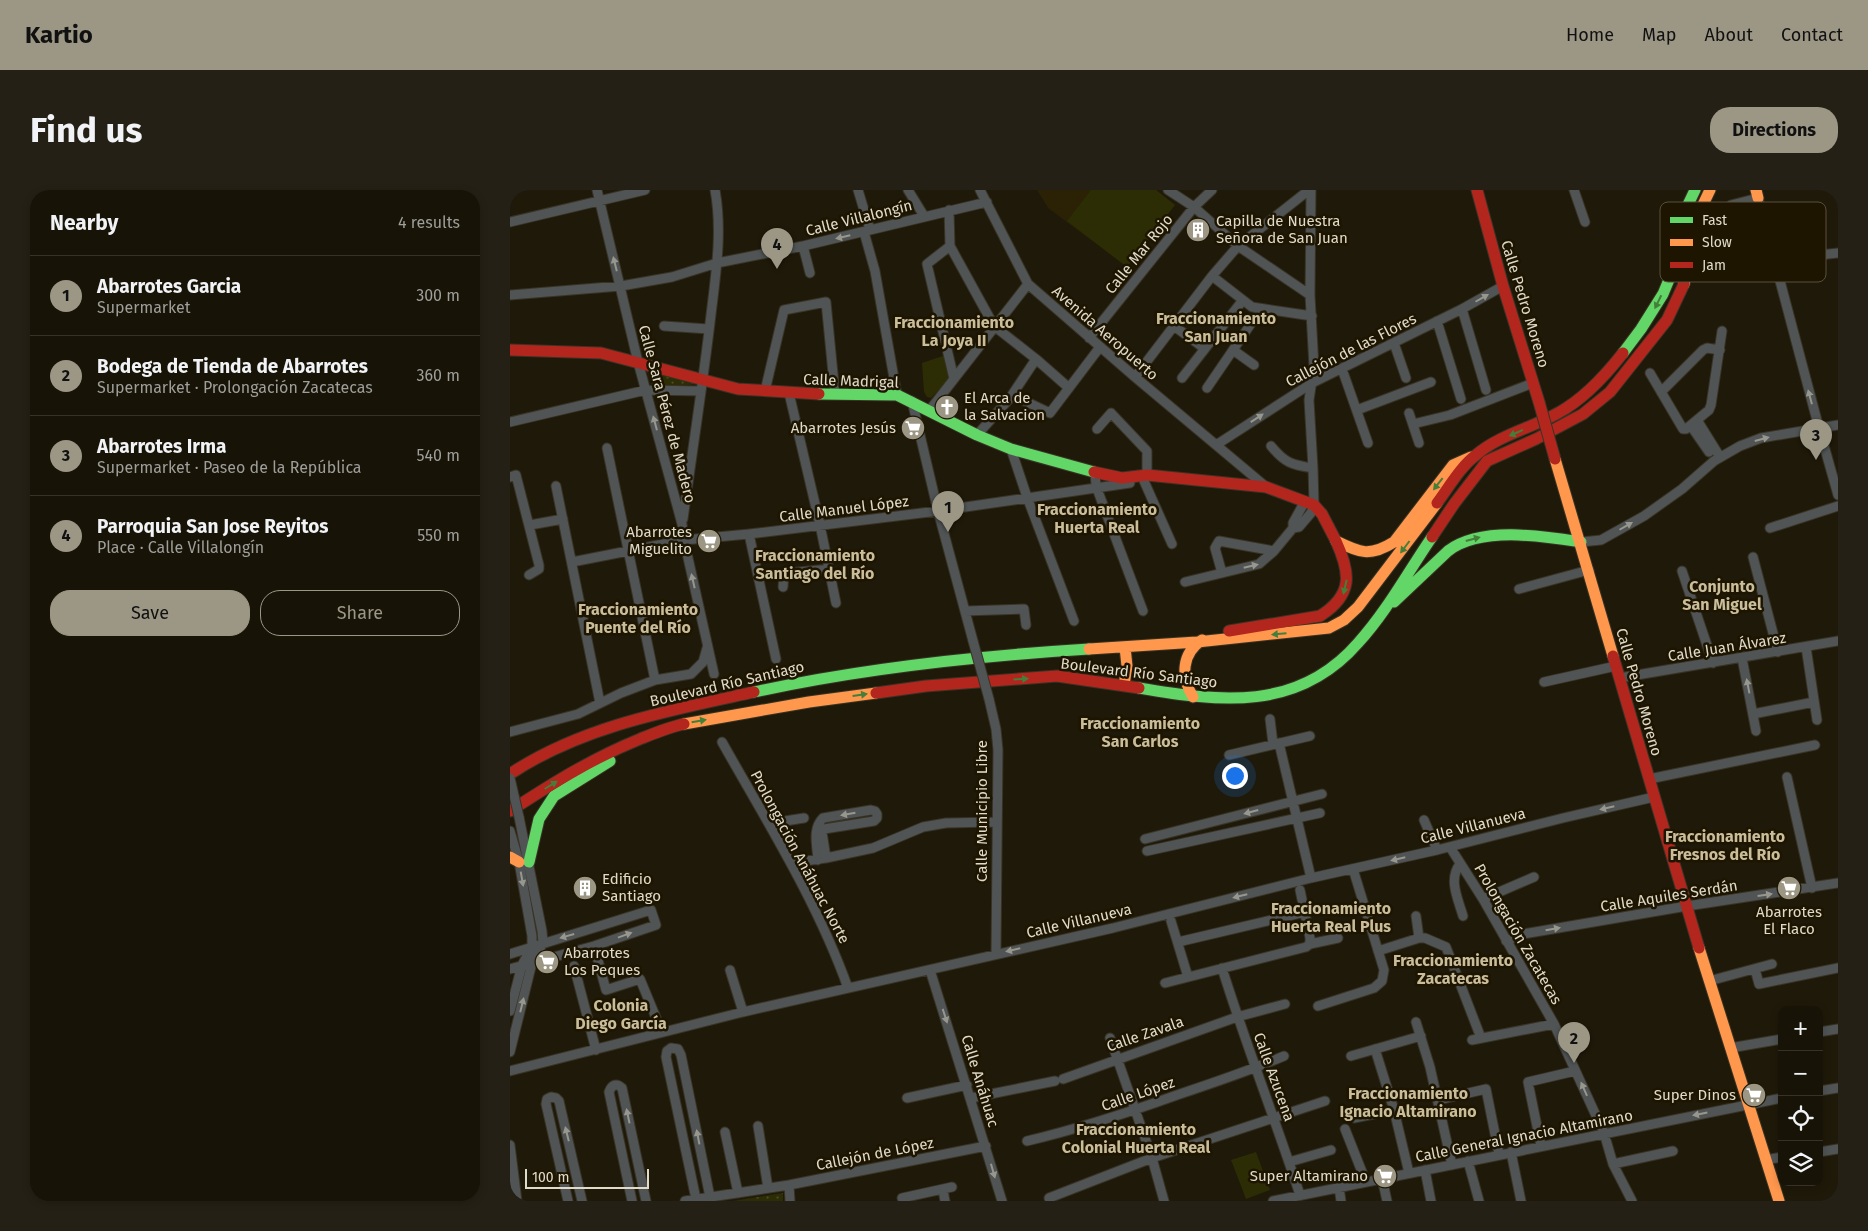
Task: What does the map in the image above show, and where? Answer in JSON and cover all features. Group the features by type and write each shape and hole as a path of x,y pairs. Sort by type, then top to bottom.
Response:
{"main road":[{"name":"Calle Pedro Moreno","path":"1477,190 1502,286 1581,542 1654,797 1709,981 1779,1201"},
{"name":"Boulevard Río Santiago","path":"1689,202 1695,190"},
{"name":"Boulevard Río Santiago","path":"1704,202 1710,190"},
{"name":"Boulevard Río Santiago","path":"510,774 534,758 600,731 667,711 806,681 934,662 1034,652 1197,642 1310,632 1328,628 1344,620 1358,607 1458,475 1476,455 1499,441 1535,425 1570,406 1597,383 1619,358 1653,313 1668,282"},
{"name":"Boulevard Río Santiago","path":"515,814 553,783 607,752 672,726 809,702 926,686 1057,676 1124,685 1193,698 1235,699 1280,692 1304,685 1327,672 1358,644 1382,612 1454,504 1487,461 1536,439 1583,414 1610,392 1667,320 1684,282"},
{"name":"Calle Madrigal","path":"510,350 601,354 638,362 702,385 789,394 897,394 929,412 1011,449 1095,472 1122,478 1266,487 1309,503"},
{"path":"1336,541 1367,554 1385,548 1394,542 1454,465 1476,455"},
{"path":"1193,698 1186,684 1184,666 1188,654 1197,642 1216,633 1320,616 1332,610 1340,600 1347,585 1344,558 1322,514 1309,503"},
{"path":"1382,612 1409,589 1441,556 1456,545 1470,539 1507,535 1581,542"},
{"path":"1124,685 1127,666 1125,647"},
{"path":"519,860 539,816 554,796 646,737"}],"street":[{"name":"Calle Sara Pérez de Madero","path":"597,190 638,362 682,524 708,645"},
{"path":"510,222 645,190"},
{"path":"682,524 717,263 720,214 715,190"},
{"path":"858,190 897,394"},
{"path":"908,190 924,216"},
{"name":"Avenida Aeropuerto","path":"980,190 1028,284 1266,487"},
{"path":"1168,190 1194,207 1238,246 1310,295"},
{"name":"Calle Mar Rojo","path":"1090,338 1194,207 1212,190"},
{"path":"1135,377 1212,276 1238,246 1310,190"},
{"path":"1184,582 1259,564 1293,528 1293,523 1309,503 1313,468 1309,400 1314,367 1310,295 1310,190"},
{"path":"1574,190 1585,222"},
{"path":"1738,202 1757,194"},
{"name":"Calle Villalongín","path":"510,295 621,286 672,277 717,263 803,246 986,202"},
{"path":"949,210 950,246 994,326 1069,388"},
{"path":"803,246 810,273"},
{"path":"950,246 927,264 954,379"},
{"path":"1212,276 1252,307 1312,316"},
{"path":"1780,282 1838,495"},
{"path":"929,412 1028,284"},
{"name":"Callejón de las Flores","path":"1216,445 1312,383 1462,309 1502,286"},
{"path":"1182,378 1244,300"},
{"path":"765,391 784,310 826,302 835,394"},
{"path":"1207,388 1261,309"},
{"path":"1462,309 1486,390"},
{"path":"1437,321 1461,399"},
{"path":"664,326 709,329"},
{"path":"1174,326 1204,348"},
{"path":"1650,373 1683,429 1686,430 1709,410 1712,405 1722,331"},
{"path":"1394,343 1406,378"},
{"path":"1012,395 1050,413 1100,347"},
{"path":"1660,392 1703,350 1707,348 1720,350"},
{"path":"1233,350 1254,364"},
{"path":"977,435 1012,395 1036,359"},
{"path":"1342,369 1368,443"},
{"path":"1357,410 1431,382"},
{"path":"1413,424 1450,415 1533,383"},
{"path":"510,422 646,390 702,385"},
{"path":"789,394 830,569 836,603"},
{"name":"Calle Municipio Libre","path":"912,401 938,511 996,729 998,750 996,954"},
{"path":"1097,429 1111,413 1147,451 1145,478 1172,544"},
{"path":"1409,413 1419,443"},
{"path":"1694,423 1717,459"},
{"path":"1581,542 1601,540 1644,516 1682,489 1717,459 1740,446 1761,438 1838,425"},
{"path":"1271,446 1282,459 1293,465 1313,468"},
{"path":"607,448 655,680"},
{"path":"1011,449 1074,621"},
{"path":"1234,484 1245,470"},
{"path":"1095,472 1096,486 1143,610"},
{"path":"510,477 516,476 540,565 539,569 529,575"},
{"name":"Calle Manuel López","path":"572,562 684,540 938,511 1145,478"},
{"path":"556,486 600,704"},
{"path":"1770,528 1838,506"},
{"path":"530,525 563,519"},
{"path":"749,534 776,659"},
{"path":"1222,573 1215,548 1219,541 1274,550"},
{"path":"1753,557 1778,652"},
{"path":"783,587 784,574 830,569"},
{"path":"1519,589 1589,570"},
{"path":"1682,571 1713,663"},
{"path":"965,611 1024,609 1026,625"},
{"name":"Calle Juan Álvarez","path":"1619,678 1838,641"},
{"path":"708,645 714,674"},
{"path":"510,732 578,714 621,692 655,680 691,674 703,662 708,645"},
{"path":"1806,647 1817,720"},
{"path":"1742,658 1756,731"},
{"path":"1544,682 1616,666"},
{"path":"1753,714 1814,702"},
{"path":"1270,719 1311,878"},
{"path":"1229,755 1310,736"},
{"name":"Prolongación Anáhuac Norte","path":"722,742 791,863 832,945 848,988"},
{"path":"1649,779 1816,745"},
{"path":"1787,777 1812,888"},
{"path":"510,778 519,860 532,936 532,946 522,965 510,1011"},
{"path":"1145,839 1322,794"},
{"name":"Calle Villanueva","path":"510,1071 743,1012 1113,928 1311,878 1450,847 1562,818 1654,797"},
{"path":"821,826 874,821 878,814 871,810 823,818 821,826 815,833 822,859"},
{"path":"1147,850 1320,813"},
{"path":"771,828 785,822 804,818"},
{"path":"1424,820 1437,850"},
{"path":"791,863 822,859 873,848 923,827 946,823 997,822"},
{"path":"1210,823 1213,836"},
{"path":"510,832 542,932 543,943 532,963 510,1052"},
{"name":"Prolongación Zacatecas","path":"1450,847 1483,899 1554,1024 1604,1133 1613,1164 1632,1201"},
{"path":"1460,864 1455,870 1454,879 1463,916"},
{"path":"1318,1006 1374,988 1382,981 1384,970 1353,869"},
{"path":"1483,899 1534,877"},
{"name":"Calle Aquiles Serdán","path":"1506,941 1523,934 1838,883"},
{"path":"1300,890 1310,944"},
{"path":"510,954 651,910 656,924 594,946 510,969"},
{"path":"1178,942 1305,912"},
{"path":"1416,916 1419,938"},
{"path":"1171,921 1188,977"},
{"path":"1165,983 1338,938"},
{"path":"1378,951 1419,938 1425,938 1446,947 1476,1039 1554,1024"},
{"path":"594,946 606,990 640,979 657,1020"},
{"path":"1709,981 1772,964"},
{"path":"574,966 596,1050"},
{"name":"Calle Azucena","path":"1222,968 1237,1017 1289,1162 1296,1198"},
{"path":"1755,969 1759,984 1838,968"},
{"path":"730,970 743,1012"},
{"name":"Calle Anáhuac","path":"930,970 1002,1201"},
{"name":"Calle Zavala","path":"971,1098 1059,1080 1237,1017 1285,1004"},
{"path":"1416,1022 1438,1100 1452,1164"},
{"path":"1823,1031 1838,1029"},
{"path":"1351,1056 1421,1036"},
{"path":"1110,1038 1152,1158 1164,1201"},
{"path":"1730,1048 1778,1040"},
{"path":"696,1199 666,1057 667,1051 671,1048 678,1049 681,1055 710,1197"},
{"path":"1375,1048 1394,1110 1410,1173"},
{"name":"Calle López","path":"1027,1142 1067,1132 1135,1110 1256,1068 1284,1056"},
{"path":"1540,1146 1528,1082 1575,1071"},
{"path":"632,1201 609,1092 610,1087 614,1085 619,1085 622,1088 646,1201"},
{"path":"907,1098 967,1085"},
{"path":"1823,1090 1838,1088"},
{"path":"1438,1100 1486,1089 1499,1154"},
{"path":"568,1201 546,1104 547,1100 551,1097 559,1101 582,1201"},
{"name":"Calle General Ignacio Altamirano","path":"1273,1201 1296,1198 1382,1178 1778,1099"},
{"path":"1049,1198 1152,1158 1325,1101"},
{"path":"679,1114 693,1110"},
{"path":"1354,1118 1394,1110"},
{"path":"758,1126 768,1188"},
{"path":"1345,1129 1366,1182"},
{"path":"725,1132 738,1193"},
{"path":"619,1140 633,1138"},
{"path":"510,1145 516,1201"},
{"name":"Callejón de López","path":"685,1201 789,1185 986,1146"},
{"path":"1823,1151 1838,1149"},
{"path":"1289,1162 1331,1150"},
{"path":"1613,1164 1673,1151"},
{"path":"1511,1152 1521,1201"},
{"path":"558,1158 572,1155"},
{"path":"1765,1160 1778,1158"},
{"path":"1468,1161 1479,1201"},
{"path":"1425,1170 1431,1201"},
{"path":"1382,1178 1387,1201"},
{"path":"789,1185 790,1201"},
{"path":"1339,1188 1341,1201"},
{"path":"902,1198 923,1198 947,1189 945,1201"}],"shaded area":[{"path":"1037,190 1156,190 1175,205 1127,267 1048,208"},
{"path":"1091,190 1156,190 1175,205 1127,267 1067,221"},
{"path":"946,355 951,377 931,398 927,397 924,392 922,363"},
{"path":"647,371 699,384 653,388"},
{"path":"1256,1152 1270,1190 1246,1199 1231,1160"},
{"path":"783,1193 783,1201 733,1201"}],"traffic: fast":[{"path":"1689,202 1695,190"},
{"path":"1623,353 1641,329 1663,294 1668,282"},
{"path":"819,394 897,395 977,435 1011,449 1094,472"},
{"path":"1394,602 1448,551 1462,543 1477,538 1512,535 1548,537 1581,542"},
{"path":"1139,688 1199,697 1256,697 1284,691 1310,681 1335,665 1369,631 1432,537"},
{"path":"754,692 837,676 920,664 1004,655 1089,649"},
{"path":"529,862 539,819 554,796 610,761"}],"traffic: slow":[{"path":"1704,202 1710,190"},
{"path":"1756,190 1758,198"},
{"path":"1336,541 1365,552 1386,547 1394,542 1453,465 1471,457"},
{"path":"1555,459 1613,656"},
{"path":"1089,649 1197,642 1329,628 1344,620 1358,607 1437,503"},
{"path":"1193,697 1186,682 1185,666 1190,652 1202,640"},
{"path":"1124,685 1127,666 1125,647"},
{"path":"684,724 809,702 876,693"},
{"path":"510,857 519,862"},
{"path":"1699,948 1779,1201"}],"traffic: jam":[{"path":"1477,190 1503,286 1539,402"},
{"path":"1432,537 1454,504 1487,461 1536,439 1583,414 1610,392 1667,320 1684,284"},
{"path":"510,350 601,353 738,389 819,394"},
{"path":"1437,503 1460,471 1476,455 1495,442 1548,418 1577,401 1594,386 1623,353"},
{"path":"1539,402 1555,459"},
{"path":"1094,472 1122,478 1147,475 1266,487 1314,505 1322,514 1336,541"},
{"path":"1229,631 1320,616 1331,608 1344,592 1346,583 1344,564 1336,541"},
{"path":"1613,656 1699,948"},
{"path":"876,693 926,686 1057,676 1139,688"},
{"path":"510,774 538,757 567,743 597,732 659,713 754,692"},
{"path":"510,811 606,754 657,732 684,724"}],"place":[{"name":"Capilla de Nuestra Señora de San Juan","path":"1198,230"},
{"name":"Parroquia San Jose Reyitos","path":"777,269"},
{"name":"El Arca de la Salvacion","path":"947,407"},
{"name":"Abarrotes Jesús","path":"913,428"},
{"name":"Abarrotes Irma","path":"1816,460"},
{"name":"Abarrotes Garcia","path":"948,532"},
{"name":"Abarrotes Miguelito","path":"709,541"},
{"name":"Edificio Santiago","path":"585,888"},
{"name":"Abarrotes El Flaco","path":"1789,888"},
{"name":"Abarrotes Los Peques","path":"547,962"},
{"name":"Bodega de Tienda de Abarrotes","path":"1574,1063"},
{"name":"Super Dinos","path":"1754,1095"},
{"name":"Super Altamirano","path":"1385,1176"}],"district":[{"name":"Fraccionamiento San Juan","path":"1216,327"},
{"name":"Fraccionamiento La Joya II","path":"954,331"},
{"name":"Fraccionamiento Huerta Real","path":"1097,518"},
{"name":"Fraccionamiento Santiago del Río","path":"815,564"},
{"name":"Conjunto San Miguel","path":"1722,595"},
{"name":"Fraccionamiento Puente del Río","path":"638,618"},
{"name":"Fraccionamiento San Carlos","path":"1140,732"},
{"name":"Fraccionamiento Fresnos del Río","path":"1725,845"},
{"name":"Fraccionamiento Huerta Real Plus","path":"1331,917"},
{"name":"Fraccionamiento Zacatecas","path":"1453,969"},
{"name":"Colonia Diego García","path":"621,1014"},
{"name":"Fraccionamiento Ignacio Altamirano","path":"1408,1102"},
{"name":"Fraccionamiento Colonial Huerta Real","path":"1136,1138"}]}
